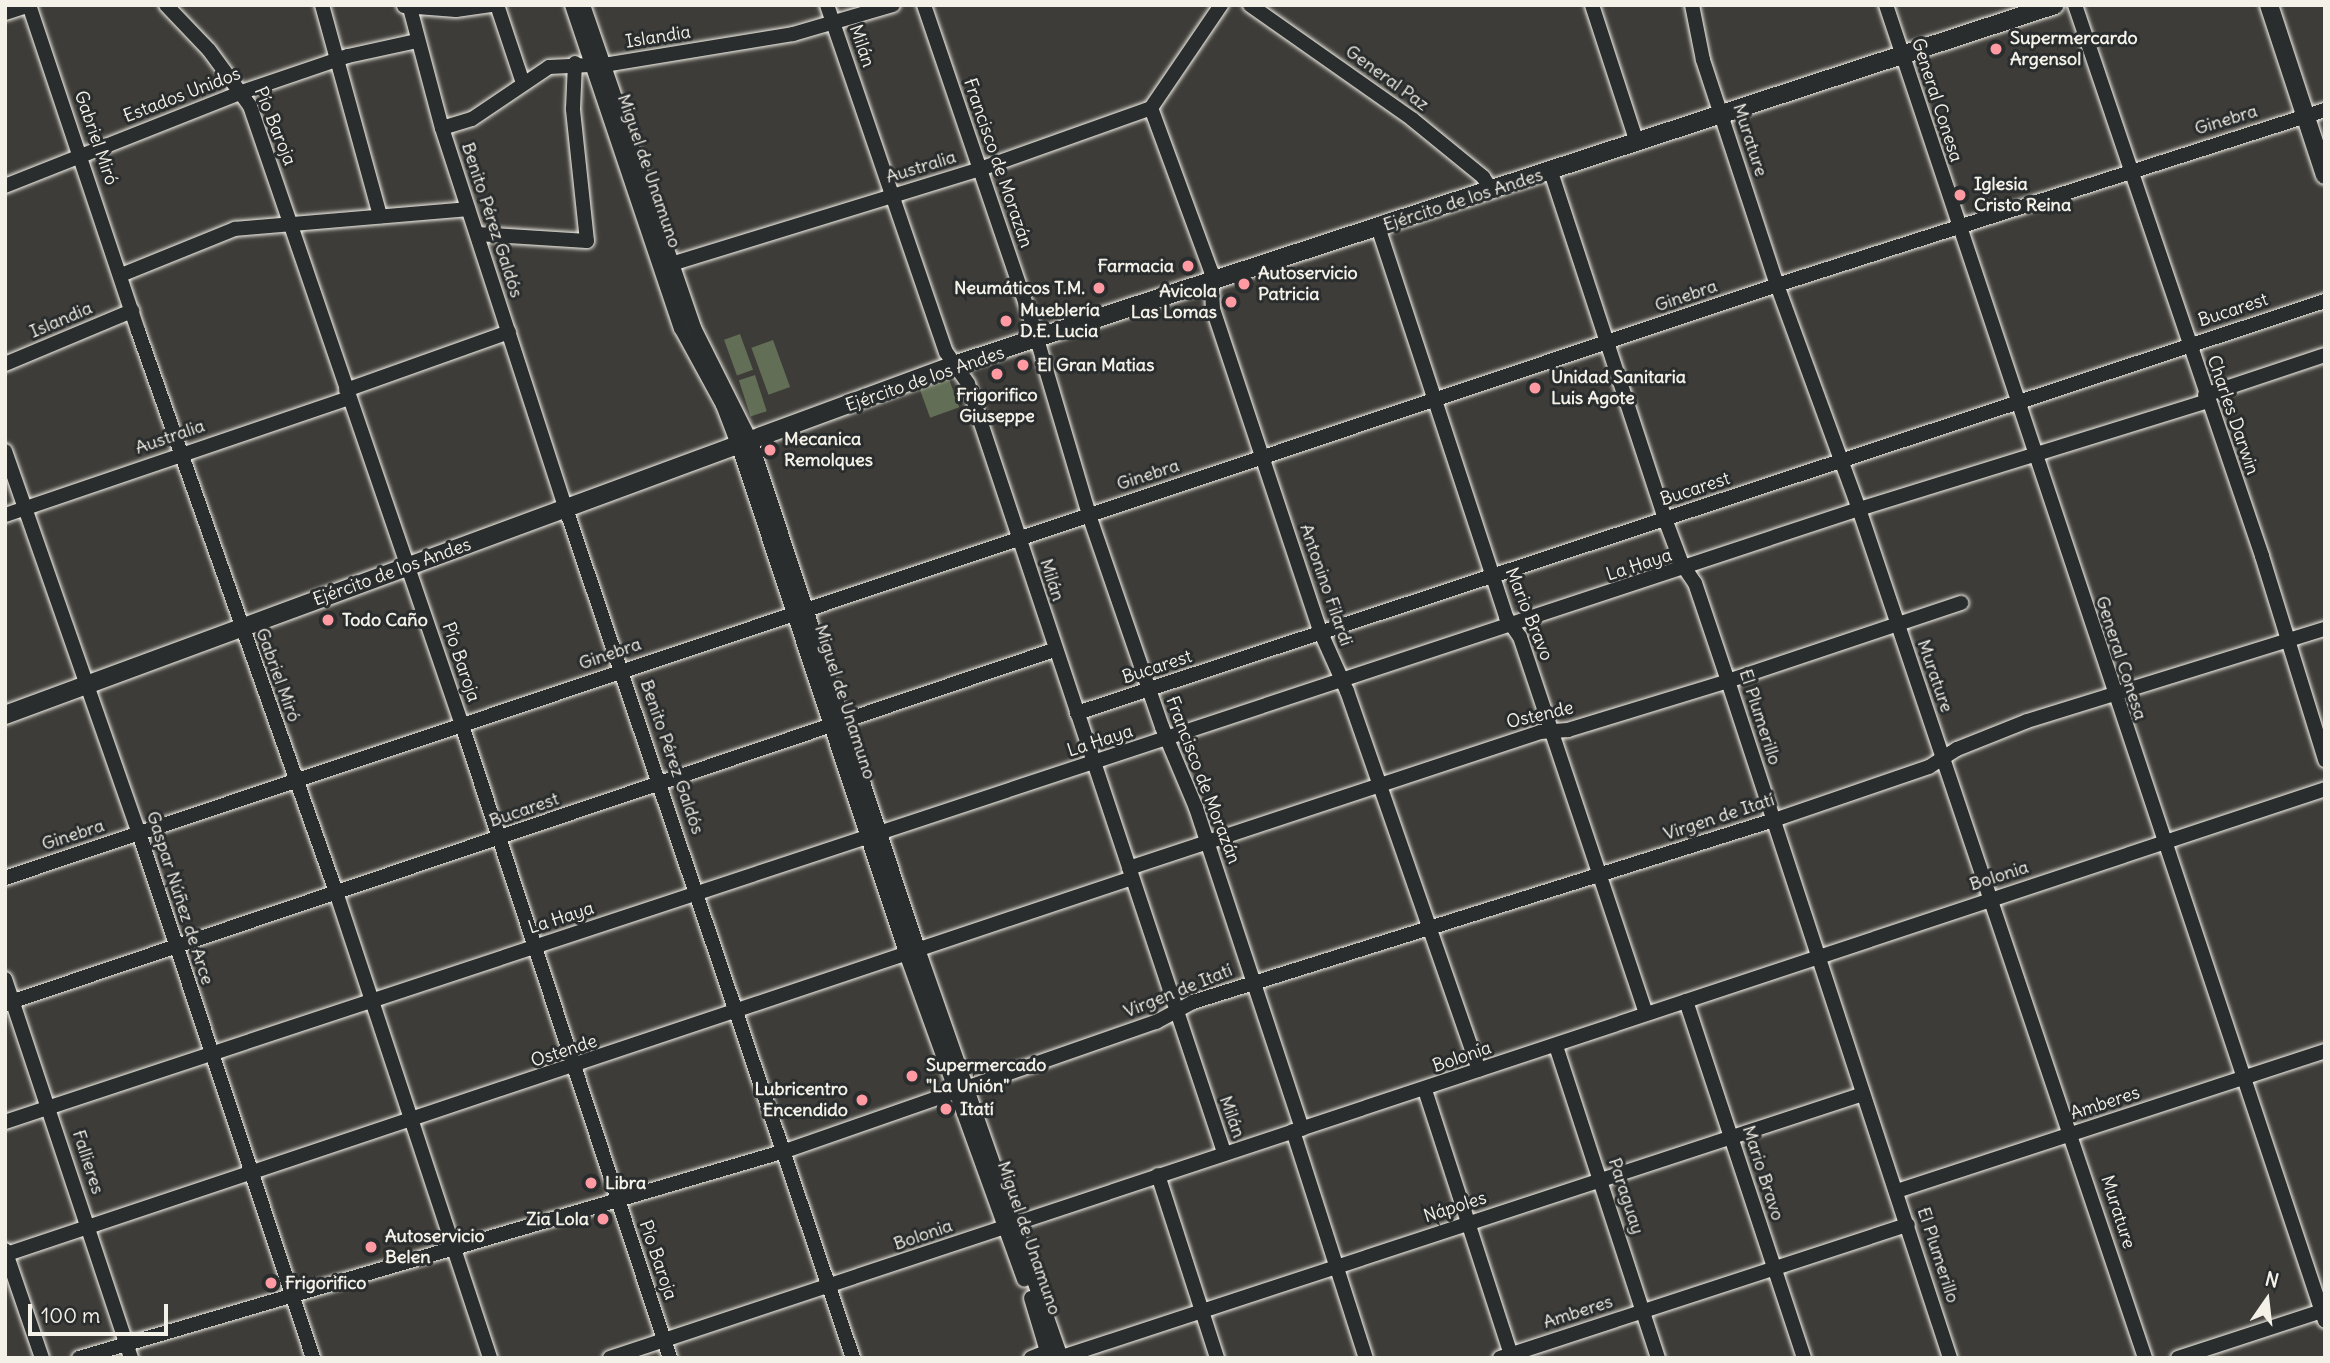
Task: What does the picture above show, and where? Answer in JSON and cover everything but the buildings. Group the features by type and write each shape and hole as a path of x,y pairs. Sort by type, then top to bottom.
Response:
{"main road":[{"name":"Ejército de los Andes","path":"5,715 954,365 1036,341 2055,5"},
{"path":"2269,5 2325,175"}],"street":[{"path":"5,13 29,5"},
{"name":"Gabriel Miró","path":"29,5 241,627 336,892 410,1123 490,1358"},
{"name":"Pío Baroja","path":"166,5 243,92 291,222 347,394 462,725 670,1358"},
{"path":"322,5 380,216"},
{"path":"406,6 472,10 495,5 523,83"},
{"path":"572,5 598,64"},
{"path":"583,5 598,64"},
{"name":"Milán","path":"827,5 954,365 968,384 1054,650 1131,873 1174,1013 1224,1153"},
{"name":"Islandia","path":"442,128 472,119 549,67 598,64 793,34 893,5"},
{"name":"Francisco de Morazán","path":"924,5 1036,341 1089,515 1149,690 1208,844 1253,982 1335,1267 1366,1358"},
{"path":"1151,108 1222,5"},
{"name":"General Paz","path":"1250,5 1412,119 1483,177 1492,191"},
{"path":"1592,5 1637,144"},
{"name":"Murature","path":"1692,5 1703,60 1777,285 1842,460 2146,1358"},
{"name":"General Conesa","path":"1886,5 2113,695 2324,1314"},
{"name":"Charles Darwin","path":"2075,5 2127,170 2206,398 2325,760"},
{"name":"Benito Pérez Galdós","path":"406,6 442,128 566,509 739,1013 853,1358"},
{"name":"Estados Unidos","path":"5,187 81,154 243,92 338,59 416,41"},
{"path":"477,234 587,241 573,109 575,64"},
{"name":"Miguel de Unamuno","path":"598,64 666,266 745,444 913,954 1056,1355"},
{"name":"Australia","path":"666,266 980,169 1151,108"},
{"name":"Antonino Filardi","path":"1151,108 1212,282 1213,309 1321,633 1380,785 1479,1070"},
{"name":"Ginebra","path":"5,878 801,610 1434,402 1777,285 2127,170 2325,110"},
{"name":"El Plumerillo","path":"1551,172 1665,519 1728,681 1950,1358"},
{"path":"121,275 227,230 291,222 468,209"},
{"name":"Mario Bravo","path":"1378,227 1506,617 1514,626 1552,731 1646,1014"},
{"name":"Bucarest","path":"1077,713 2325,301"},
{"name":"Islandia","path":"5,364 132,311"},
{"name":"Australia","path":"5,515 347,394 509,332"},
{"name":"La Haya","path":"5,1122 1168,740 1341,680 1686,570 1858,509 2206,398 2325,355"},
{"name":"Gaspar Núñez de Arce","path":"5,451 139,833 313,1358"},
{"name":"Ostende","path":"6,1252 89,1228 250,1172 410,1123 913,954 1208,844 1380,785 1552,731 1728,681 1961,603"},
{"name":"Virgen de Itatí","path":"79,1358 292,1293 785,1151 1174,1013 1253,982 1774,820 1943,759 1957,749 2027,721 2325,629"},
{"name":"Bucarest","path":"9,1003 1054,650"},
{"name":"Bolonia","path":"610,1358 2325,789"},
{"name":"Fallieres","path":"5,979 9,1003 51,1107 131,1358"},
{"name":"Mario Bravo","path":"1686,1001 1804,1358"},
{"name":"Paraguay","path":"1556,1046 1658,1358"},
{"name":"Amberes","path":"1897,1191 2325,1051"},
{"path":"1424,1090 1468,1224 1507,1357"},
{"name":"Nápoles","path":"1031,1358 1056,1355 1201,1310 1863,1094"},
{"path":"1158,1175 1217,1358"},
{"name":"Amberes","path":"1507,1357 1908,1225"},
{"path":"6,1252 42,1358"},
{"path":"2178,1358 2324,1314"}],"green space":[{"path":"740,334 753,370 737,376 724,340"},
{"path":"773,340 790,387 768,395 751,348"},
{"path":"755,375 767,411 751,416 739,380"},
{"path":"949,379 959,407 930,418 920,390"}],"place":[{"name":"Supermercardo Argensol","path":"1996,49"},
{"name":"Iglesia Cristo Reina","path":"1960,195"},
{"name":"Farmacia","path":"1188,266"},
{"name":"Autoservicio Patricia","path":"1244,284"},
{"name":"Neumáticos T.M.","path":"1099,288"},
{"name":"Avicola Las Lomas","path":"1231,302"},
{"name":"Mueblería D.E. Lucia","path":"1006,321"},
{"name":"El Gran Matias","path":"1023,365"},
{"name":"Frigorifico Giuseppe","path":"997,374"},
{"name":"Unidad Sanitaria Luis Agote","path":"1535,388"},
{"name":"Mecanica Remolques","path":"770,450"},
{"name":"Todo Caño","path":"328,620"},
{"name":"Supermercado \"La Unión\"","path":"912,1076"},
{"name":"Lubricentro Encendido","path":"862,1100"},
{"name":"Itatí","path":"946,1109"},
{"name":"Libra","path":"591,1183"},
{"name":"Zia Lola","path":"603,1219"},
{"name":"Autoservicio Belen","path":"371,1247"},
{"name":"Frigorifico","path":"271,1283"}]}
